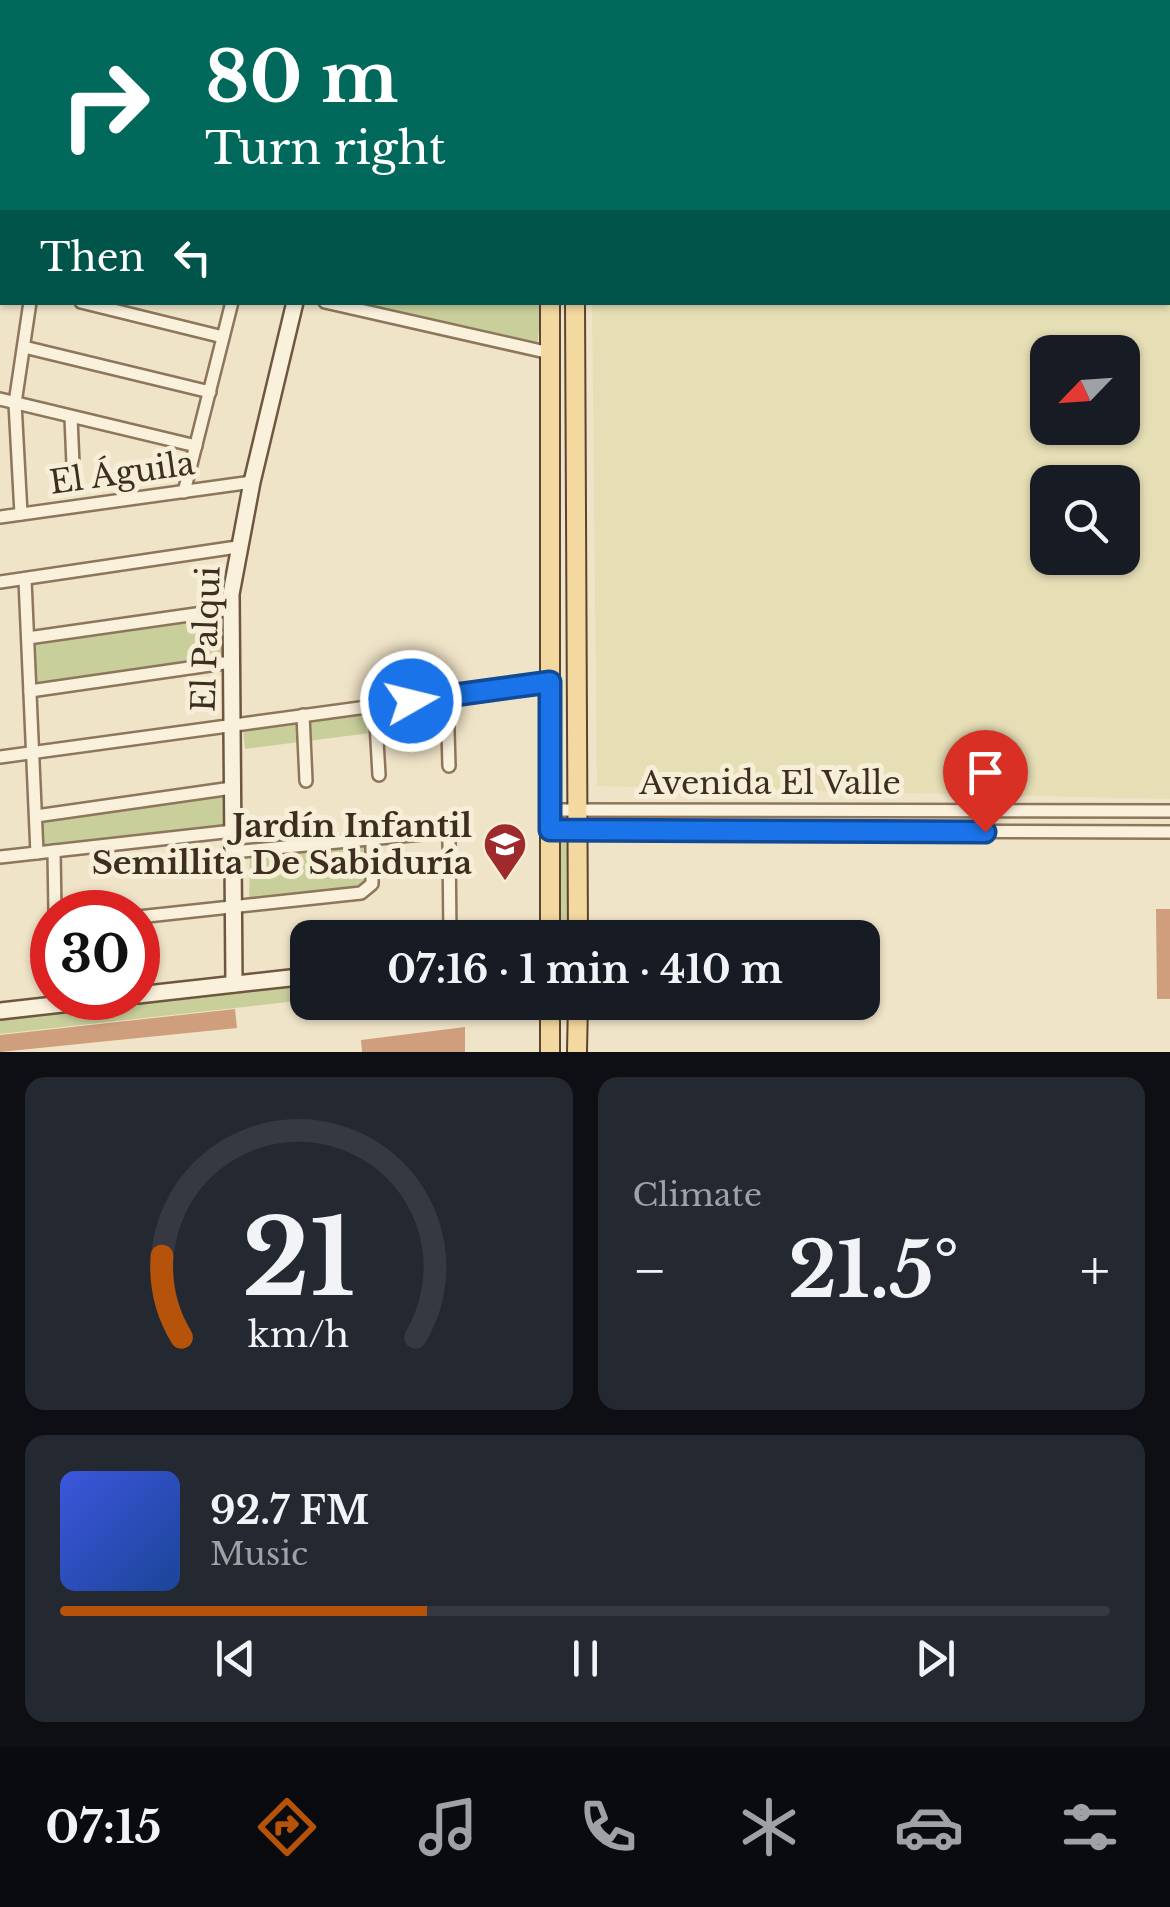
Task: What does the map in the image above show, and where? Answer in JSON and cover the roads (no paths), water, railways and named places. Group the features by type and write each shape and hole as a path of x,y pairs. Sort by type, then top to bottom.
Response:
{"main road":[{"path":"550,305 550,920"},
{"path":"575,305 578,920"},
{"path":"550,1020 550,1052"},
{"path":"577,1052 578,1020"}],"street":[{"path":"21,514 15,403 30,305"},
{"path":"93,305 223,337"},
{"path":"184,492 231,305"},
{"name":"El Palqui","path":"234,984 231,609 237,547 294,305"},
{"path":"337,305 550,353"},
{"path":"24,348 210,392"},
{"path":"0,399 196,446"},
{"path":"71,417 73,465"},
{"name":"El Águila","path":"0,517 252,482"},
{"path":"0,582 237,547"},
{"path":"25,580 38,853"},
{"path":"28,638 231,609"},
{"path":"30,691 231,662"},
{"path":"0,757 550,682"},
{"path":"447,696 450,766"},
{"path":"375,706 379,775"},
{"path":"303,716 306,781"},
{"path":"36,816 232,788"},
{"name":"Avenida El Valle","path":"550,810 1170,810"},
{"path":"233,852 436,830 446,834 449,920"},
{"name":"Avenida El Valle","path":"550,830 1170,832"},
{"path":"0,857 234,832"},
{"path":"160,914 367,890 372,884 372,837"},
{"path":"54,851 55,890"},
{"path":"160,992 290,978"},
{"path":"0,1011 30,1006"}],"place":[{"name":"Jardín Infantil Semillita De Sabiduría","path":"505,882"}]}
